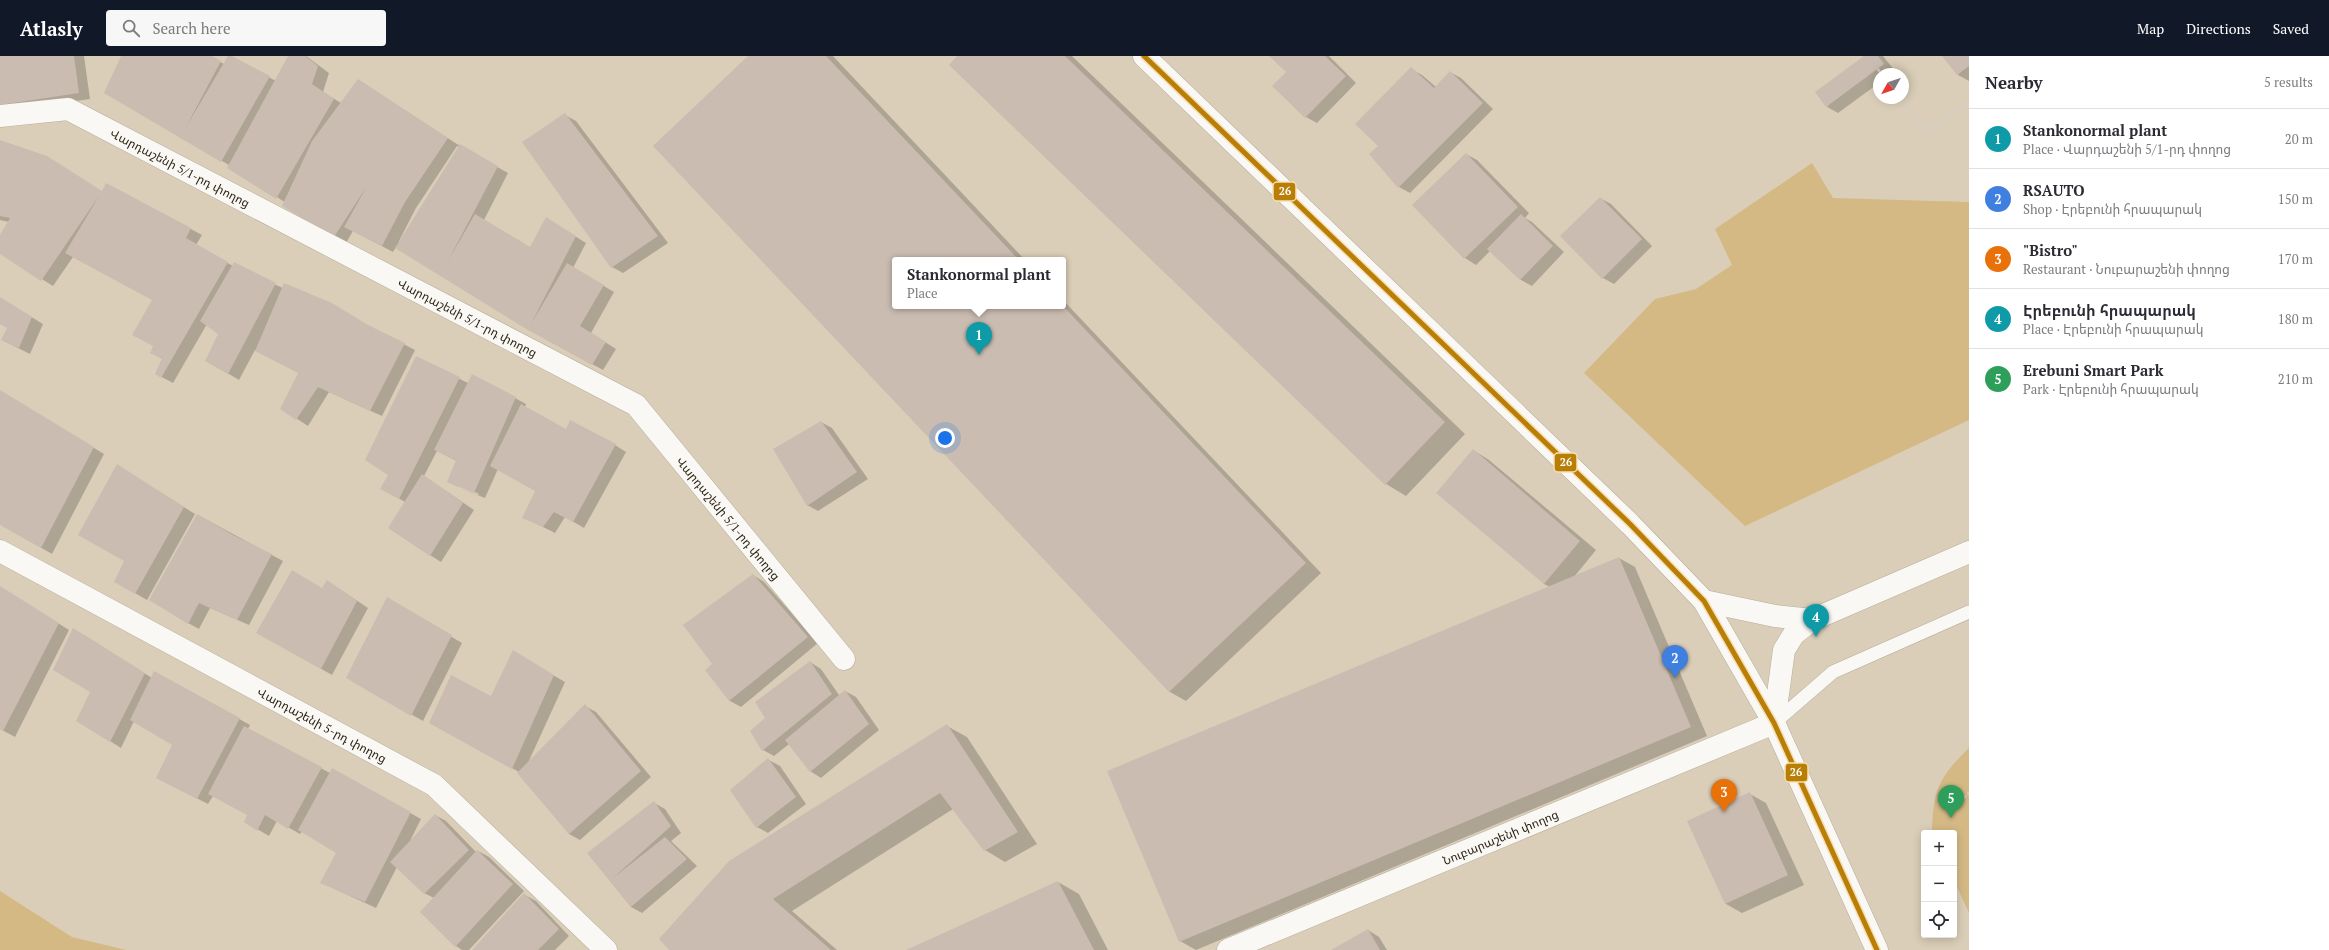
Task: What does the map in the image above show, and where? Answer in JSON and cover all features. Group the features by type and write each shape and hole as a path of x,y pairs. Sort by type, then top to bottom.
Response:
{"main road":[{"path":"1144,56 1630,524 1704,602 1774,723 1877,950"},
{"name":"Վարդաշենի 5/1-րդ փողոց","path":"0,116 68,109 636,405 844,659"},
{"name":"Վարդաշենի 5-րդ փողոց","path":"0,551 434,785 606,950"},
{"path":"1774,723 1784,650 1794,634 1812,620 1969,552"},
{"path":"1704,602 1775,616 1812,620"},
{"name":"Նուբարաշենի փողոց","path":"1228,950 1774,723"}],"lane":[{"path":"1774,723 1834,672 1969,612"}],"path":[{"path":"1905,104 1928,132 1969,101"},
{"path":"1953,808 1969,793"}],"shaded area":[{"path":"1812,163 1833,198 1969,202 1969,420 1745,526 1584,373 1655,299 1696,289 1732,265 1715,229"},
{"path":"1969,748 1969,913 1957,887 1957,830 1932,830 1936,795 1944,776"},
{"path":"0,891 72,937 126,950 0,950"}],"building":[{"path":"0,56 74,56 79,93 0,105"},
{"path":"121,56 212,56 221,61 186,127 228,56 232,56 270,76 221,162 104,93"},
{"path":"288,56 305,56 318,66 312,84 334,99 276,199 227,168"},
{"path":"748,56 826,56 1016,257 892,257 892,309 1066,309 1306,563 1169,692 653,146"},
{"path":"957,56 1065,56 1445,422 1385,485 949,65"},
{"path":"1269,56 1325,56 1346,76 1305,118 1272,86 1286,72"},
{"path":"1864,56 1878,56 1884,64 1879,68 1873,68 1873,72 1826,107 1815,92"},
{"path":"1942,56 1969,56 1969,66 1957,75"},
{"path":"1411,67 1434,88 1450,71 1483,103 1398,188 1369,154 1378,146 1355,124"},
{"path":"358,79 448,138 405,202 382,246 344,227 367,186 334,237 282,206 312,141"},
{"path":"565,113 658,236 611,268 522,142"},
{"path":"0,140 47,156 102,191 106,183 191,228 186,238 228,262 161,378 155,374 162,358 150,353 153,346 132,335 152,300 65,253 99,196 41,281 0,254 0,235 10,218 0,216"},
{"path":"460,144 498,166 448,261 475,214 530,247 546,217 576,236 531,324 567,263 604,285 580,326 606,342 592,365 528,330 395,248"},
{"path":"1466,153 1518,207 1464,259 1412,205"},
{"path":"1600,197 1642,239 1602,279 1560,236"},
{"path":"1521,214 1553,246 1520,280 1487,249"},
{"path":"234,262 276,283 228,374 205,361 218,334 200,321"},
{"path":"284,283 332,303 368,325 405,343 370,411 318,387 296,420 280,409 298,373 255,351"},
{"path":"0,297 32,317 19,348 1,340 7,328 0,324"},
{"path":"416,356 460,377 399,499 380,489 388,475 365,460"},
{"path":"472,374 516,397 474,493 447,482 456,460 434,450"},
{"path":"0,390 94,447 41,548 0,525"},
{"path":"521,404 566,429 570,420 616,444 573,522 554,512 543,527 522,518 535,491 490,466"},
{"path":"821,421 857,472 807,506 773,449"},
{"path":"1473,449 1580,541 1544,584 1436,493"},
{"path":"117,464 184,507 135,594 114,582 124,561 78,535"},
{"path":"422,474 463,503 430,556 388,528"},
{"path":"197,514 233,535 272,554 237,620 199,603 188,624 149,600"},
{"path":"1619,557 1691,727 1179,942 1107,771"},
{"path":"292,570 322,588 327,580 357,601 321,669 256,633"},
{"path":"753,574 808,637 729,701 705,670 712,664 683,625"},
{"path":"0,586 59,623 3,731 0,729"},
{"path":"387,597 452,635 411,716 346,678"},
{"path":"73,628 145,673 110,742 76,721 90,692 53,670"},
{"path":"513,650 554,675 512,769 429,723 451,675 491,696"},
{"path":"810,661 832,694 762,751 750,731 765,718 755,702"},
{"path":"154,671 240,718 197,799 156,778 172,745 130,720"},
{"path":"845,690 869,724 810,772 785,740"},
{"path":"585,704 641,771 569,834 517,773"},
{"path":"947,724 1018,832 984,851 940,793 773,899 831,950 669,950 659,939 729,861"},
{"path":"244,726 322,767 288,829 265,815 257,831 244,822 247,815 208,794"},
{"path":"768,758 796,797 756,828 730,790"},
{"path":"332,768 411,812 365,902 320,883 336,853 298,830"},
{"path":"1750,792 1788,875 1725,904 1687,821"},
{"path":"654,801 671,826 613,878 665,837 687,859 631,907 587,853"},
{"path":"435,814 469,850 424,894 390,862"},
{"path":"477,850 513,884 455,947 420,912"},
{"path":"1058,881 1094,950 906,950"},
{"path":"524,893 559,929 538,950 472,950"},
{"path":"1368,929 1380,950 1331,950"}],"transit line":[{"name":"26","path":"1144,56 1630,524 1704,601 1774,723 1877,950"}],"place":[{"name":"Stankonormal plant","path":"979,355"},
{"name":"Էրեբունի հրապարակ","path":"1816,637"},
{"name":"RSAUTO","path":"1675,678"},
{"name":"\"Bistro\"","path":"1724,812"},
{"name":"Erebuni Smart Park","path":"1951,818"}]}
